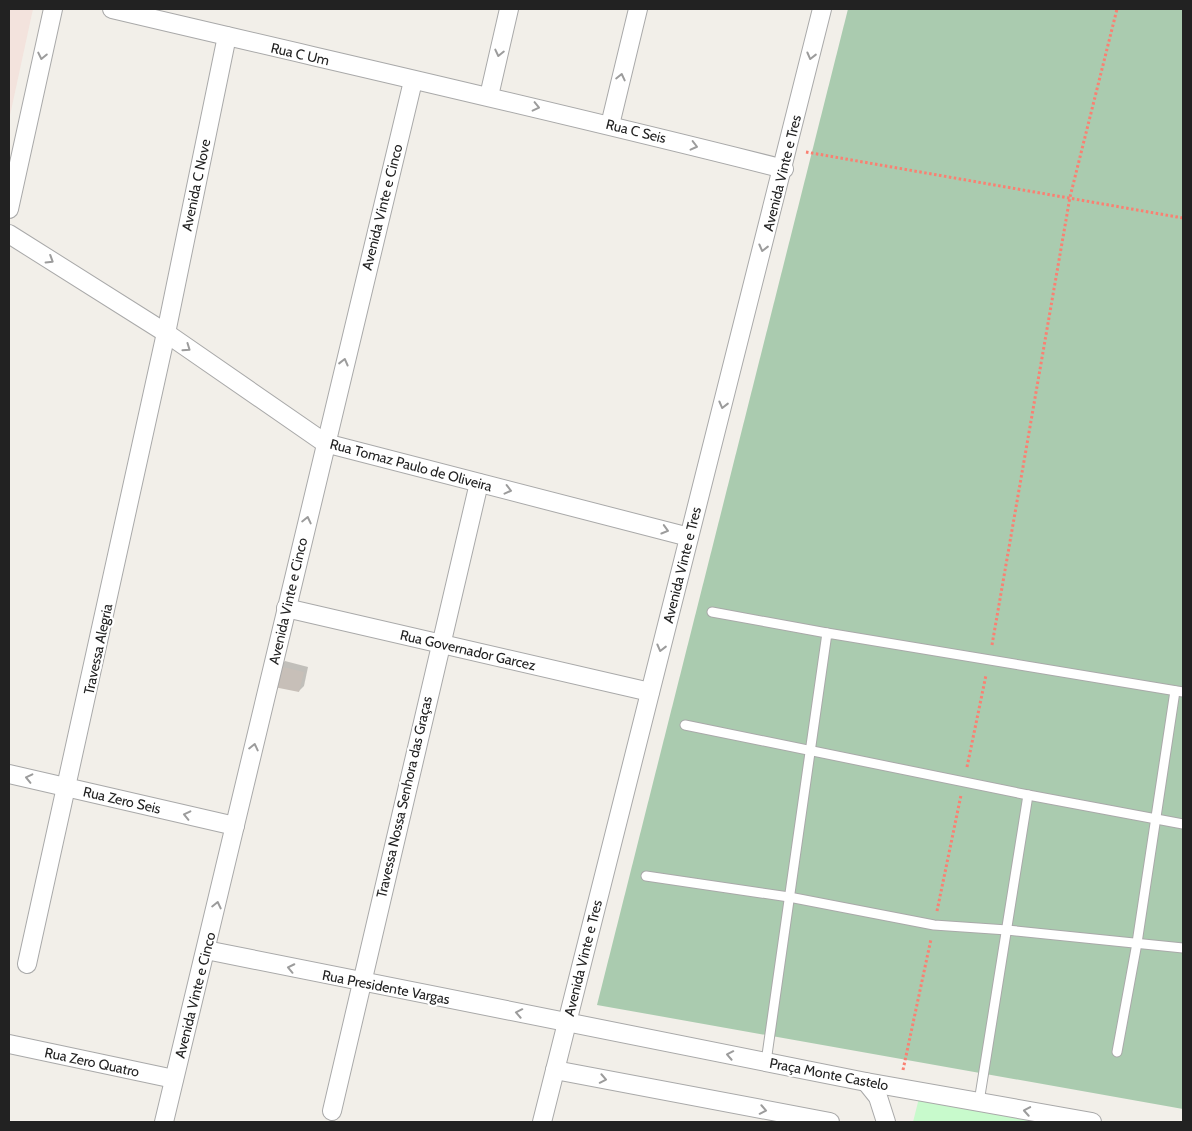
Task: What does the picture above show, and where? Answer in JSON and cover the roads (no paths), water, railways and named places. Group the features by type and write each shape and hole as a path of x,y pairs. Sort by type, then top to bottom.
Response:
{"street":[{"path":"9,209 53,9"},
{"name":"Rua C Um","path":"112,9 413,81 488,96"},
{"path":"488,96 509,9"},
{"path":"610,125 638,9"},
{"name":"Avenida Vinte e Tres","path":"542,1122 784,168 822,9"},
{"name":"Avenida C Nove","path":"166,333 227,36"},
{"name":"Avenida Vinte e Cinco","path":"164,1122 413,81"},
{"name":"Rua C Seis","path":"488,96 784,168"},
{"name":"Rua Tomaz Paulo de Oliveira","path":"9,234 166,333 325,443 689,537"},
{"name":"Travessa Alegria","path":"27,964 68,787 166,333"},
{"name":"Travessa Nossa Senhora das Graças","path":"332,1112 440,643 479,483"},
{"name":"Rua Governador Garcez","path":"286,608 650,692"},
{"name":"Rua Zero Seis","path":"9,774 235,826"},
{"name":"Rua Presidente Vargas","path":"206,950 566,1023"},
{"name":"Praça Monte Castelo","path":"566,1023 866,1082 1092,1122"},
{"name":"Rua Zero Quatro","path":"9,1044 174,1079"},
{"path":"555,1070 830,1122"},
{"path":"866,1082 878,1097 886,1122"}],"lane":[{"path":"712,612 1179,692 1117,1052"},
{"path":"766,1062 827,633"},
{"path":"685,725 964,780 1028,795 1183,824"},
{"path":"979,1102 1028,795"},
{"path":"646,876 790,897 934,925 1007,930 1183,948"}]}
